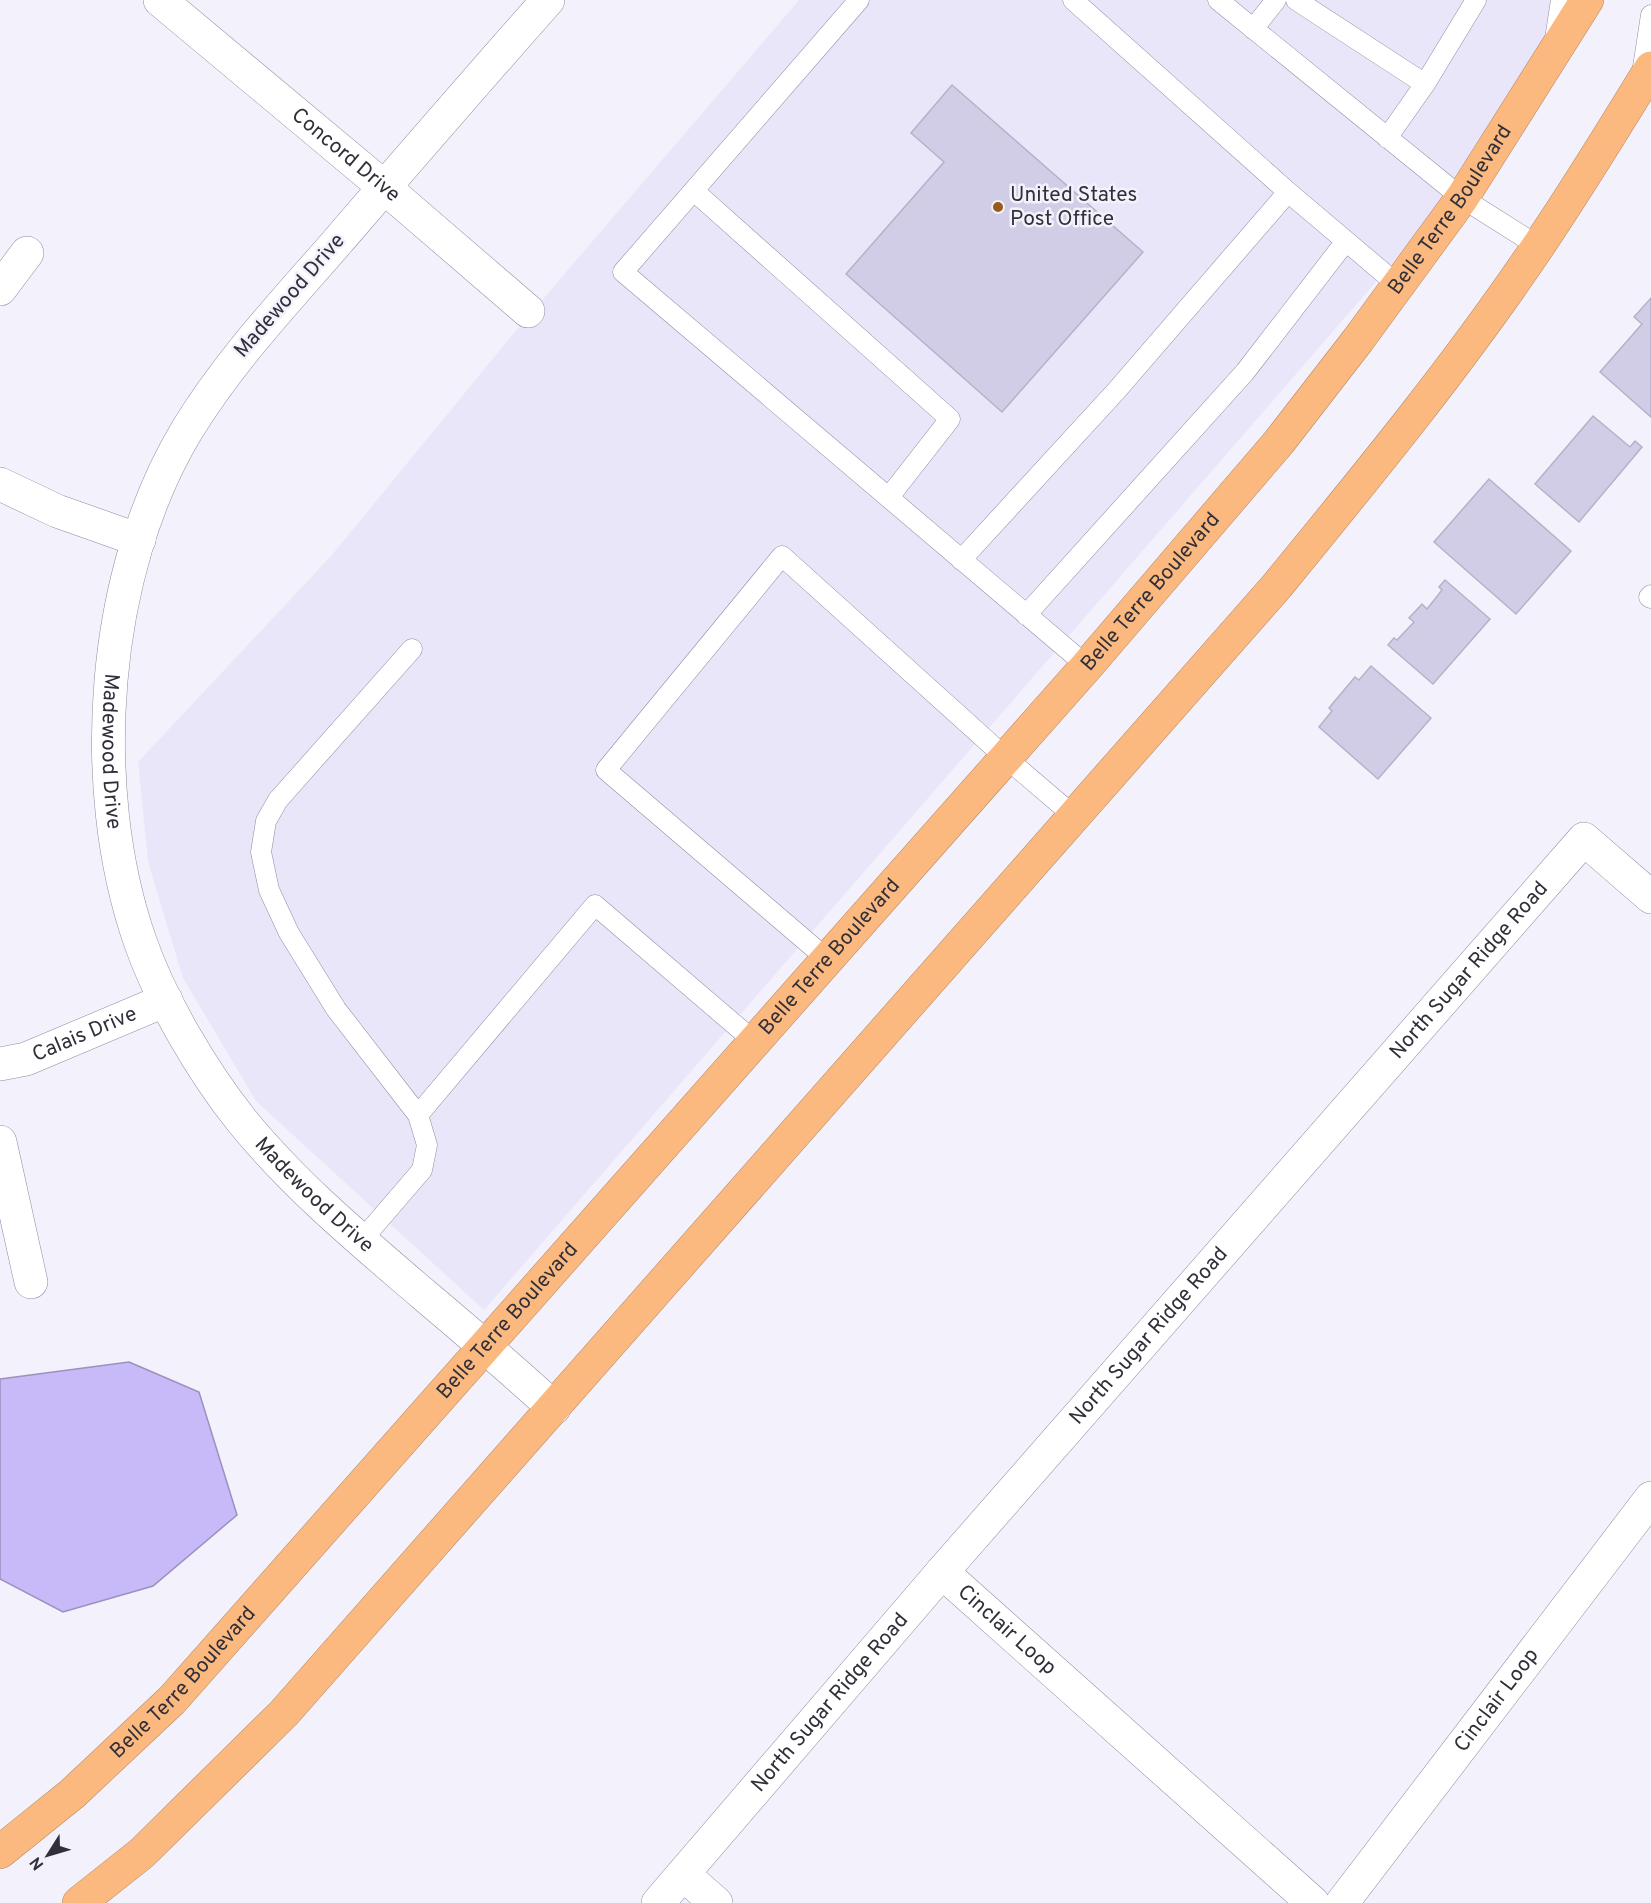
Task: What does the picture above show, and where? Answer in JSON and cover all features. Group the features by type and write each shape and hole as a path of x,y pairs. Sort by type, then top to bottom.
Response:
{"highway":[{"name":"Belle Terre Boulevard","path":"0,1852 72,1794 172,1700 1087,666 1279,442 1462,198 1587,0"},
{"path":"79,1903 142,1853 284,1713 1276,587 1375,465 1467,345 1538,246 1646,77"}],"street":[{"name":"Concord Drive","path":"160,0 528,311"},
{"name":"Madewood Drive","path":"548,0 230,367 186,431 157,488 139,540 122,602 112,667 109,724 111,796 121,869 140,942 166,1000 204,1068 242,1121 289,1173 361,1241 554,1407"},
{"path":"0,289 27,253"},
{"path":"0,484 57,511 139,540"},
{"name":"North Sugar Ridge Road","path":"658,1903 942,1572 1584,839 1651,897"},
{"name":"Calais Drive","path":"0,1064 26,1059 166,1000"},
{"path":"0,1142 31,1282"},
{"name":"Cinclair Loop","path":"1342,1903 1651,1498"},
{"name":"Cinclair Loop","path":"942,1572 1313,1903"},
{"path":"683,1874 716,1903"}],"lane":[{"path":"859,0 623,272 1087,666"},
{"path":"1073,0 1288,192 1398,285"},
{"path":"1218,0 1462,198 1538,246"},
{"path":"1253,29 1276,0"},
{"path":"1296,0 1425,84"},
{"path":"1388,138 1425,84 1476,0"},
{"path":"1553,57 1561,0"},
{"path":"1646,77 1651,15"},
{"path":"694,191 950,419 889,497"},
{"path":"961,560 1117,390 1288,192"},
{"path":"1026,615 1245,372 1346,241"},
{"path":"827,960 606,770 782,556 1006,758 1074,816"},
{"path":"361,1241 422,1170 427,1145 418,1115 336,1009 289,933 269,890 261,852 266,822 278,800 412,649"},
{"path":"418,1115 595,905 755,1042"}],"shaded area":[{"path":"799,0 1573,0 1427,223 484,1310 256,1101 183,978 148,862 138,762 331,556 514,333"},
{"path":"129,1362 199,1392 237,1515 153,1586 63,1612 0,1579 0,1379"}],"building":[{"name":"United States Post Office","path":"952,85 1143,252 1002,412 846,274 944,162 911,133"},
{"path":"1651,298 1651,417 1600,372 1642,324 1634,317"},
{"path":"1593,416 1630,447 1635,441 1642,447 1579,522 1535,484"},
{"path":"1489,479 1571,551 1516,614 1434,542"},
{"path":"1445,580 1490,619 1433,684 1388,645 1394,638 1397,640 1414,622 1409,618 1422,604 1427,609 1442,590 1439,587"},
{"path":"1371,666 1431,718 1378,779 1319,727 1332,711 1329,708 1355,677 1359,680"}],"place":[{"name":"United States Post Office","path":"998,207"}]}
